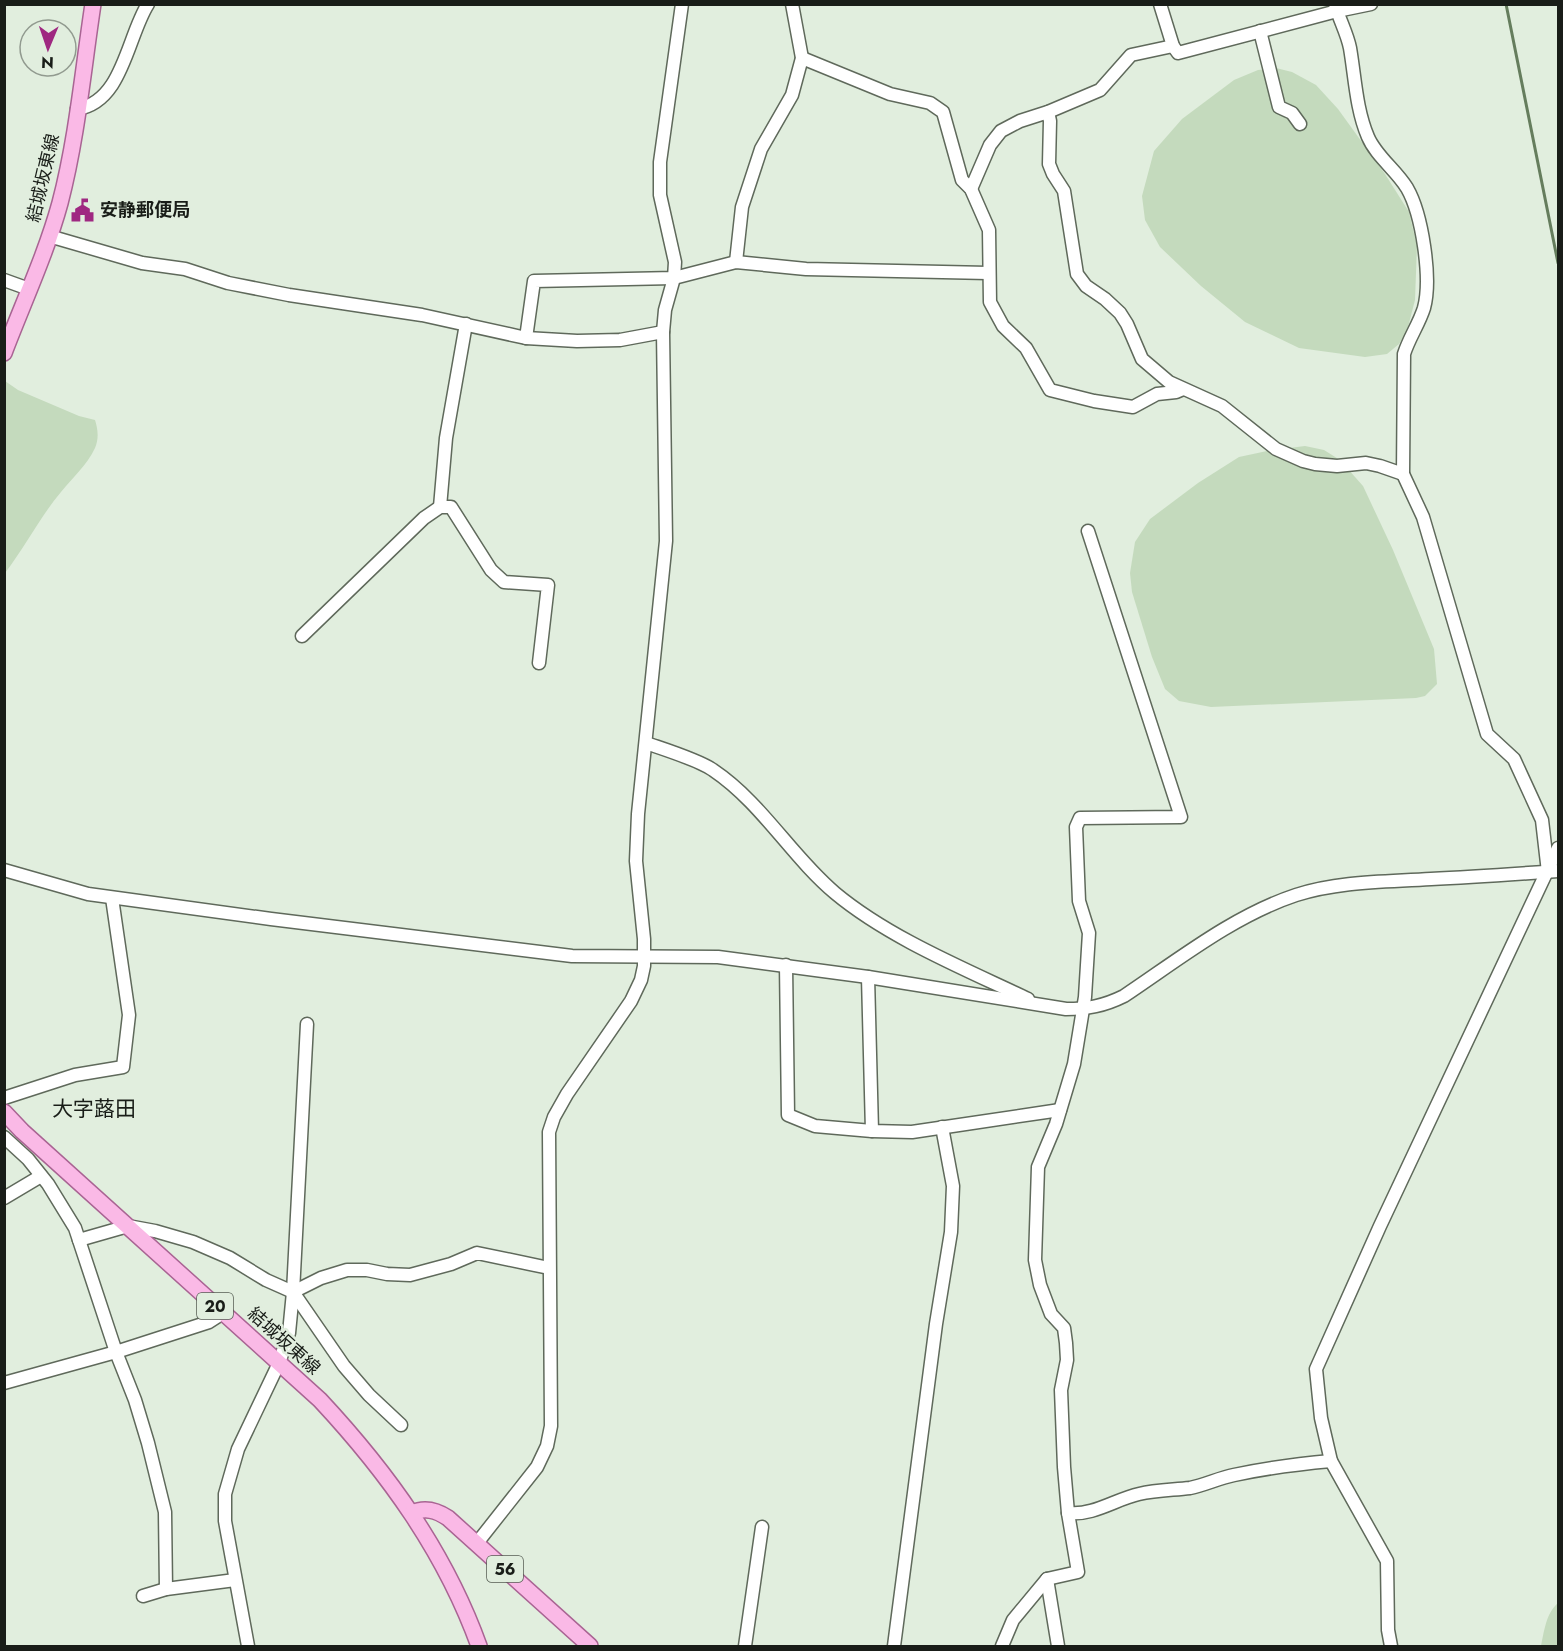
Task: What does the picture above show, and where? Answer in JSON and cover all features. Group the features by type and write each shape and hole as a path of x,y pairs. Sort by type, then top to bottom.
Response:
{"main road":[{"name":"結城坂東線","path":"4,353 49,236 65,178 93,4"},
{"name":"結城坂東線","path":"4,1112 22,1131 320,1400 356,1438 412,1513 451,1580 479,1647"},
{"name":"56","path":"412,1513 425,1510 441,1513 590,1647"}],"street":[{"path":"77,109 98,102 107,93 129,52 138,21 148,4"},
{"path":"477,1543 537,1467 547,1446 551,1426 549,1132 554,1117 567,1094 631,1002 641,980 645,957 636,861 638,814 666,541 663,332 675,262 660,195 660,162 682,4"},
{"path":"736,262 742,207 761,149 792,95 802,58 792,4"},
{"path":"1160,4 1173,46 1178,53 1336,8 1371,4"},
{"path":"1336,8 1348,40 1358,99 1368,136 1412,197 1424,248 1425,302 1408,339 1404,354 1403,474 1423,517 1487,734 1514,759 1542,820 1553,872"},
{"path":"1260,31 1279,107 1292,113 1300,124"},
{"path":"971,189 990,145 1001,131 1020,121 1101,90 1131,55 1173,46"},
{"path":"802,58 890,94 930,103 940,109 945,116 962,180 971,189 989,230 990,302 1003,326 1026,348 1050,390 1094,401 1133,407 1157,394 1183,389"},
{"path":"1048,112 1050,121 1049,164 1064,190 1078,277 1120,313 1142,359 1169,382 1222,406 1276,449 1303,461 1337,465 1366,463 1403,474"},
{"path":"49,236 142,263 185,269 228,283 466,324 526,338 577,341 620,340 663,332"},
{"path":"526,338 534,281 674,278 736,262 807,269 988,273"},
{"path":"4,280 29,289"},
{"path":"440,507 446,438 466,324"},
{"path":"302,636 424,518 440,507 451,507 491,570 504,582 548,585 539,663"},
{"path":"1002,1647 1013,1620 1047,1580 1078,1572 1068,1513 1061,1390 1066,1360 1064,1328 1051,1314 1035,1260 1038,1167 1056,1124 1074,1064 1084,1009 1089,933 1079,901 1077,822 1080,818 1181,817 1088,531"},
{"path":"646,743 712,769 754,805 801,860 835,893 861,912 928,952 1043,1006"},
{"path":"1391,1647 1388,1630 1387,1561 1331,1461 1321,1418 1316,1369 1380,1226 1553,872 1558,848"},
{"path":"4,870 88,894 261,918 572,956 718,957 868,977 1043,1006 1084,1009 1110,1003 1124,996 1248,916 1311,891 1365,883 1553,872"},
{"path":"4,1098 75,1075 123,1067 129,1015 112,897"},
{"path":"786,965 788,1115 814,1126 912,1132 1060,1110"},
{"path":"868,977 872,1131"},
{"path":"248,1647 225,1521 225,1494 238,1449 279,1363 289,1333 307,1024"},
{"path":"894,1647 936,1324 951,1232 953,1186 942,1127"},
{"path":"4,1137 41,1176 75,1228 80,1240 148,1443 165,1512 166,1589"},
{"path":"4,1198 41,1176"},
{"path":"80,1240 128,1226 138,1227 193,1242 230,1258 266,1280 293,1292 344,1366 369,1395 401,1425"},
{"path":"293,1292 321,1278 347,1270 410,1275 451,1264 477,1253 549,1268"},
{"path":"4,1383 116,1352 209,1322 223,1313"},
{"path":"1068,1513 1076,1514 1101,1508 1126,1497 1154,1490 1192,1487 1231,1475 1331,1461"},
{"path":"745,1647 762,1527"},
{"path":"143,1596 166,1589 235,1580"},
{"path":"1047,1580 1058,1647"}],"green space":[{"path":"1276,68 1292,72 1316,85 1338,109 1385,174 1409,212 1417,246 1415,300 1407,331 1399,344 1387,354 1365,357 1299,348 1245,322 1201,286 1160,247 1145,220 1142,196 1154,151 1182,119 1234,80 1258,70"},
{"path":"5,381 18,390 79,416 95,420 98,434 96,445 88,460 53,502 5,573"},
{"path":"1305,446 1324,450 1340,460 1363,486 1393,550 1434,649 1437,684 1425,696 1416,698 1211,707 1179,701 1165,689 1152,657 1132,592 1130,573 1135,542 1150,519 1198,483 1239,457"},
{"path":"1558,1603 1558,1646 1541,1646 1548,1617"}],"waterway":[{"path":"1506,4 1558,263"}],"place":[{"name":"安静郵便局","path":"82,210"}],"district":[{"name":"大字蕗田","path":"94,1109"}]}
